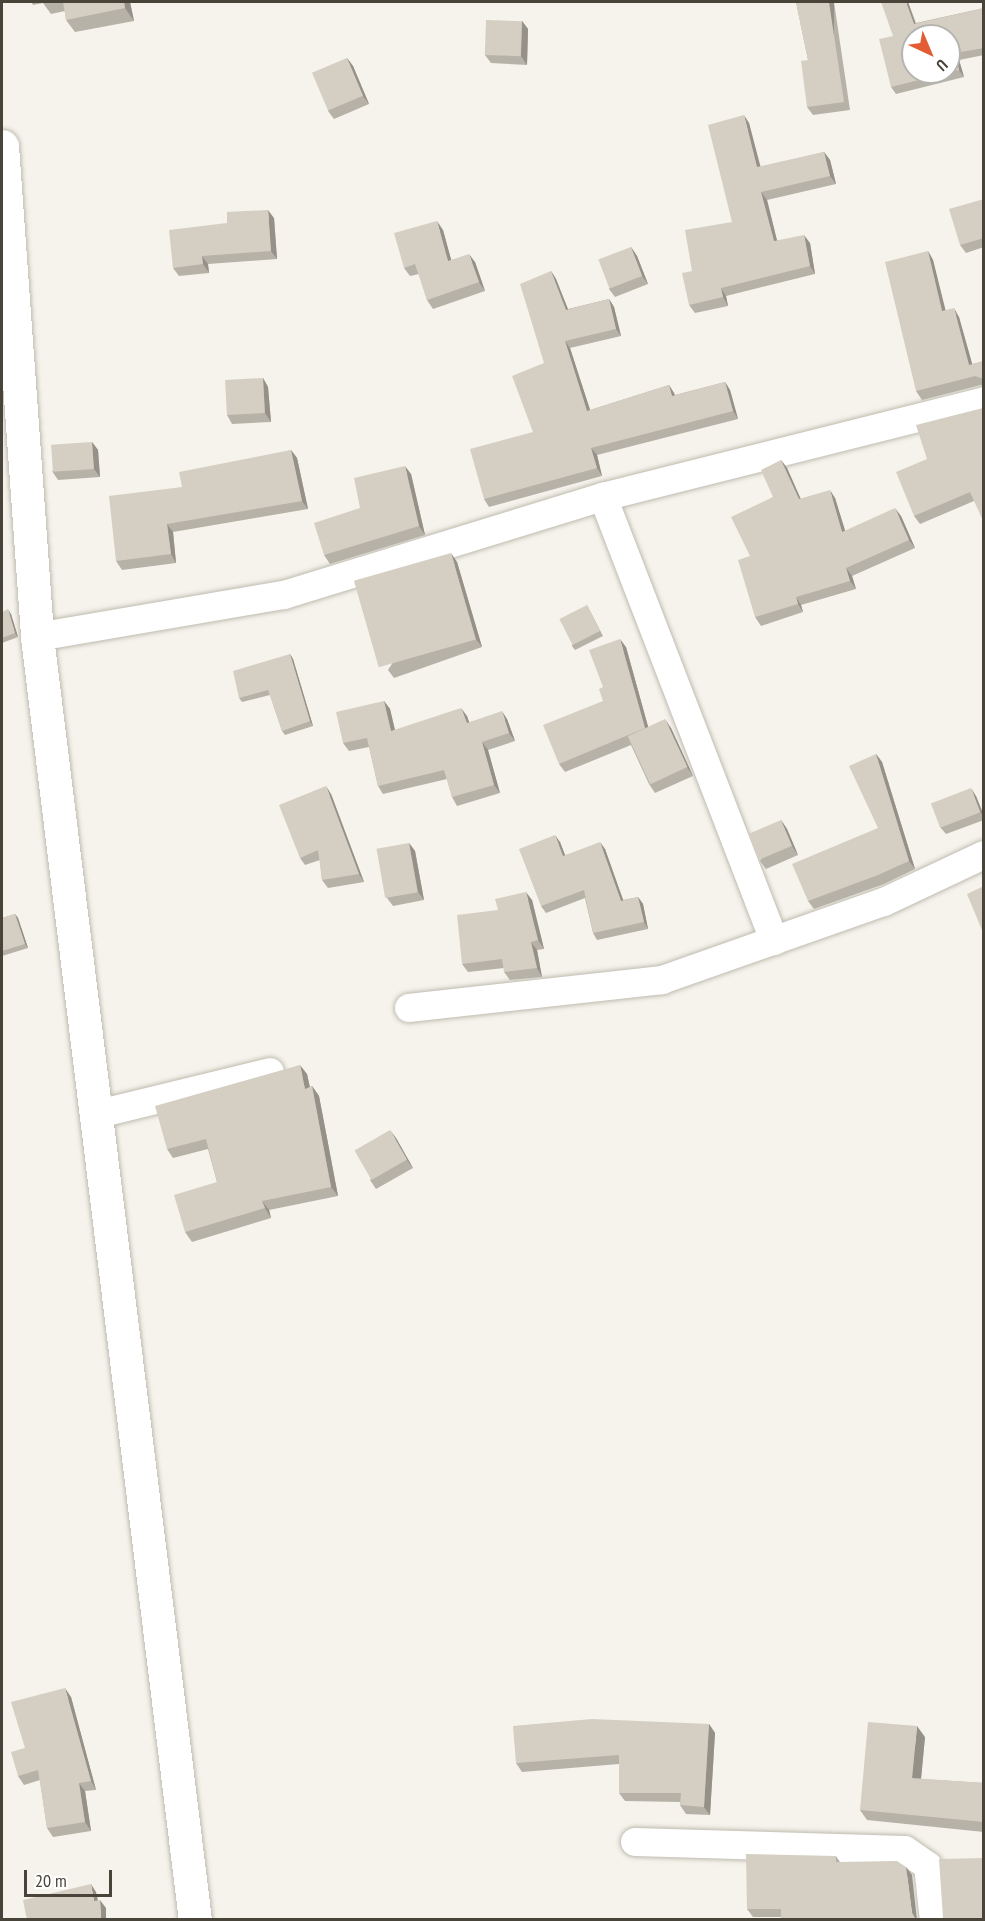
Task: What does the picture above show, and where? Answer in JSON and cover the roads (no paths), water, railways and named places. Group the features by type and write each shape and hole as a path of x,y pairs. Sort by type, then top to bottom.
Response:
{"street":[{"path":"2,146 38,637 195,1920"},
{"path":"38,637 284,596 603,497 984,401"},
{"path":"603,497 774,941"},
{"path":"409,1008 632,987 774,941 912,891 984,855"},
{"path":"98,1114 270,1072"},
{"path":"635,1842 905,1850 928,1866 934,1920"}]}
